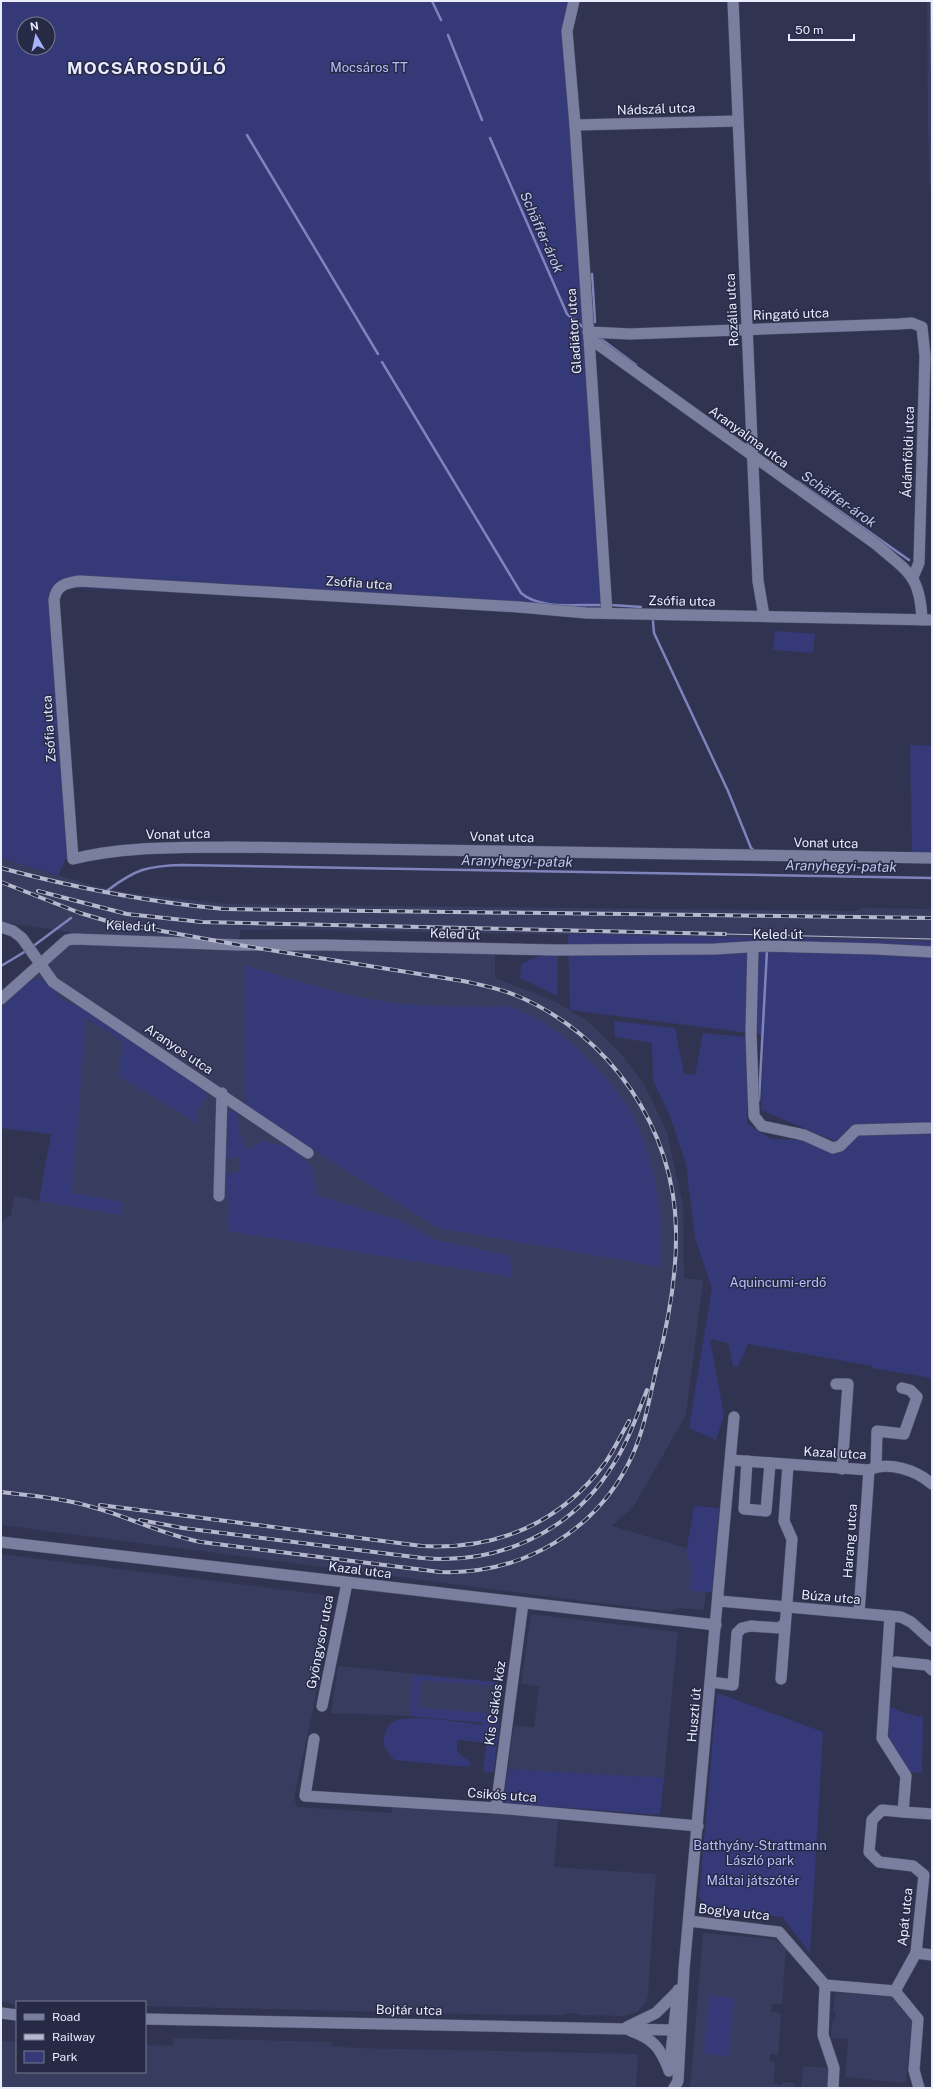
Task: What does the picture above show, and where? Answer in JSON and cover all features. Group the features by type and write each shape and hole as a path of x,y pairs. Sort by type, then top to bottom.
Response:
{"street":[{"name":"Gladiátor utca","path":"574,1 567,31 575,126 607,613"},
{"name":"Rozália utca","path":"733,1 758,580 764,616"},
{"name":"Nádszál utca","path":"575,126 737,121"},
{"name":"Ringató utca","path":"588,335 898,324 912,324 922,327"},
{"name":"Ádámföldi utca","path":"913,577 919,562 925,356 922,327"},
{"name":"Aranyalma utca","path":"588,335 752,458 877,546 913,577 920,592 927,620"},
{"name":"Zsófia utca","path":"73,858 54,600 55,593 59,587 66,583 80,581 607,613 927,620"},
{"name":"Vonat utca","path":"73,858 106,851 128,849 232,847 932,858"},
{"path":"1,927 13,931 23,939 37,959"},
{"name":"Keled út","path":"1,999 37,959 67,940 74,938 239,945 323,945 557,950 763,947 876,948 932,952"},
{"path":"763,947 752,1032 754,1116 762,1126 804,1135 833,1148 840,1146 856,1130 929,1128"},
{"name":"Aranyos utca","path":"37,959 53,982 222,1093 308,1153"},
{"path":"219,1196 222,1093"},
{"path":"836,1384 848,1384 842,1469"},
{"name":"Harang utca","path":"860,1613 872,1469 877,1431 904,1434 917,1397 910,1390 902,1388"},
{"name":"Huszti út","path":"673,2088 678,2081 684,1969 719,1601 734,1417"},
{"name":"Kazal utca","path":"731,1460 842,1469 911,1470 932,1484"},
{"path":"747,1462 744,1509 766,1511 770,1463"},
{"path":"781,1679 792,1539 784,1521 788,1465"},
{"name":"Kazal utca","path":"1,1542 716,1625"},
{"name":"Gyöngysor utca","path":"322,1706 347,1583"},
{"name":"Búza utca","path":"719,1601 890,1616 907,1620 930,1635"},
{"name":"Kis Csikós köz","path":"496,1808 523,1603"},
{"path":"890,1616 882,1738 906,1776 904,1812 932,1814"},
{"path":"711,1682 733,1685 739,1630 750,1626 780,1628 785,1623"},
{"path":"896,1662 927,1665 932,1670"},
{"name":"Csikós utca","path":"314,1739 304,1796 496,1808 698,1826"},
{"name":"Apát utca","path":"895,1991 916,1953 924,1875 913,1866 879,1862 869,1852 872,1820 882,1810 904,1812"},
{"name":"Boglya utca","path":"689,1921 779,1932 825,1985"},
{"path":"916,1953 932,1955"},
{"path":"673,2088 670,2071 672,2030 677,1992 684,1969"},
{"path":"833,2088 834,2068 823,2036 825,1985 895,1991 918,2019 914,2070 919,2088"},
{"path":"623,2028 639,2023 656,2013 677,1992"},
{"path":"1,2013 16,2014"},
{"path":"672,2030 682,2016"},
{"path":"1,2019 16,2018"},
{"name":"Bojtár utca","path":"146,2019 672,2030"},
{"path":"623,2028 641,2035 653,2042 660,2051 670,2071"},
{"path":"672,2030 680,2044"}],"shaded area":[{"path":"927,1 932,1 932,198 929,179"},
{"path":"1,858 94,886 129,893 226,904 854,911 863,908 932,909 932,942 274,929 240,930 239,944 495,954 495,978 554,1001 588,1021 620,1053 644,1084 667,1132 683,1206 684,1278 703,1280 686,1415 634,1506 612,1526 709,1555 704,1610 681,1608 669,1611 599,1603 1,1525 1,1222 11,1215 14,1196 39,1201 51,1134 1,1128 1,996 70,932 1,922"},
{"path":"1,1554 333,1596 313,1710 294,1797 297,1807 392,1813 392,1806 558,1819 554,1867 656,1874 648,1996 646,2002 637,2012 624,2016 578,2015 577,2013 567,2013 564,2015 471,2014 146,2006 146,2001 16,2001 16,2004 13,2004 1,2001"},
{"path":"531,1614 678,1632 664,1778 508,1769 514,1726 534,1727 539,1686 521,1684"},
{"path":"338,1666 498,1682 495,1723 410,1716 331,1713"},
{"path":"703,1933 774,1939 786,1948 782,2004 772,2004 771,2012 781,2013 778,2055 770,2054 770,2061 775,2062 774,2084 782,2085 783,2082 794,2083 794,2087 801,2087 803,2066 828,2068 827,2088 690,2088"},
{"path":"835,1993 896,1997 912,2017 906,2083 845,2077 848,2039 831,2038 832,2021 835,2021 836,2011 833,2011"},
{"path":"174,2038 331,2042 332,2046 355,2048 638,2054 636,2088 1,2088 1,2041 16,2042 16,2073 146,2073 146,2045 173,2046"}],"green space":[{"name":"Mocsáros TT","path":"1,1 570,1 607,613 59,587 66,761 72,847 58,875 1,858"},
{"path":"775,631 815,634 813,653 773,650"},
{"path":"910,745 932,746 932,852 912,852"},
{"name":"Aquincumi-erdő","path":"568,934 932,942 932,1378 748,1344 738,1367 733,1366 728,1343 710,1339 724,1416 716,1440 689,1428 712,1288 695,1238 686,1164 669,1114 653,1080 652,1043 615,1037 614,1021 675,1028 684,1074 695,1075 703,1033 747,1037 747,1123 771,1139 798,1140 801,1136 837,1149 855,1126 835,1141 761,1110 764,1035 570,1010"},
{"path":"546,953 558,954 557,996 520,978 521,964"},
{"path":"244,965 322,988 383,1001 423,1005 509,1007 535,1018 556,1031 585,1055 613,1087 627,1105 640,1131 647,1150 657,1188 661,1227 662,1267 438,1228 245,1107"},
{"path":"39,979 46,981 56,989 56,994 66,1002 76,1004 206,1089 206,1099 198,1108 197,1123 119,1076 122,1041 86,1018 72,1193 123,1202 121,1215 39,1201 51,1134 1,1128 1,1010 18,988 32,980"},
{"path":"232,1110 237,1112 240,1133 246,1150 263,1141 286,1146 301,1155 313,1168 317,1195 402,1221 436,1240 510,1256 512,1277 227,1231 229,1200 224,1199 226,1173 239,1172 239,1157 226,1158 228,1114"},
{"path":"694,1506 719,1508 712,1592 690,1591 692,1567 686,1553"},
{"path":"413,1675 497,1682 497,1686 421,1680 418,1707 495,1714 494,1717 499,1717 494,1771 485,1773 483,1769 487,1743 457,1740 457,1752 471,1763 470,1767 394,1760 384,1746 387,1729 393,1722 401,1719 423,1718 482,1725 484,1723 410,1716"},
{"name":"Batthyány-Strattmann László park","path":"717,1693 823,1732 810,1954 783,1917 708,1908 699,1897"},
{"path":"889,1706 904,1713 923,1717 922,1773 909,1772 888,1736"},
{"path":"508,1769 664,1778 660,1815 507,1803 504,1800"},
{"path":"709,1996 734,1998 729,2056 704,2054"}],"waterway":[{"name":"Schäffer-árok","path":"432,1 441,20"},
{"name":"Schäffer-árok","path":"448,35 482,120"},
{"path":"247,135 378,354"},
{"name":"Schäffer-árok","path":"490,138 567,314 584,328"},
{"path":"592,274 595,322"},
{"name":"Schäffer-árok","path":"601,339 636,365"},
{"path":"382,362 521,593 539,602 549,604 602,605"},
{"name":"Schäffer-árok","path":"797,481 909,560"},
{"path":"611,605 641,607"},
{"path":"653,621 654,633 728,791 751,848 755,851"},
{"name":"Aranyhegyi-patak","path":"108,890 126,877 142,870 160,866 182,865 932,878"},
{"name":"Aranyhegyi-patak","path":"32,947 71,918"},
{"path":"759,1100 767,950"},
{"name":"Aranyhegyi-patak","path":"1,966 26,951"}],"tram line":[{"path":"931,1 932,145"},
{"path":"725,934 932,939"}],"railway":[{"path":"1,868 56,882 112,893 224,909 932,918"},
{"path":"1,882 80,913 107,921 239,945 463,981 515,995 549,1012 580,1034 607,1060 631,1089 650,1122 664,1157 673,1193 676,1231 675,1265 665,1333 647,1411 633,1454 618,1481 600,1505 579,1526 555,1543 529,1556 500,1566 471,1571 440,1572 201,1542 172,1535 106,1511 70,1501 1,1492"},
{"path":"38,891 127,914 202,922 725,934"},
{"path":"140,1520 183,1528 422,1558 451,1559 479,1556 505,1549 531,1539 555,1526 577,1509 596,1489 613,1465 632,1428 647,1390"},
{"path":"100,1505 422,1546 449,1546 475,1543 501,1538 524,1529 547,1517 568,1502 587,1484 605,1463 629,1421"}],"district":[{"name":"MOCSÁROSDŰLŐ","path":"147,68"}],"park label":[{"name":"Máltai játszótér","path":"753,1880"}]}
